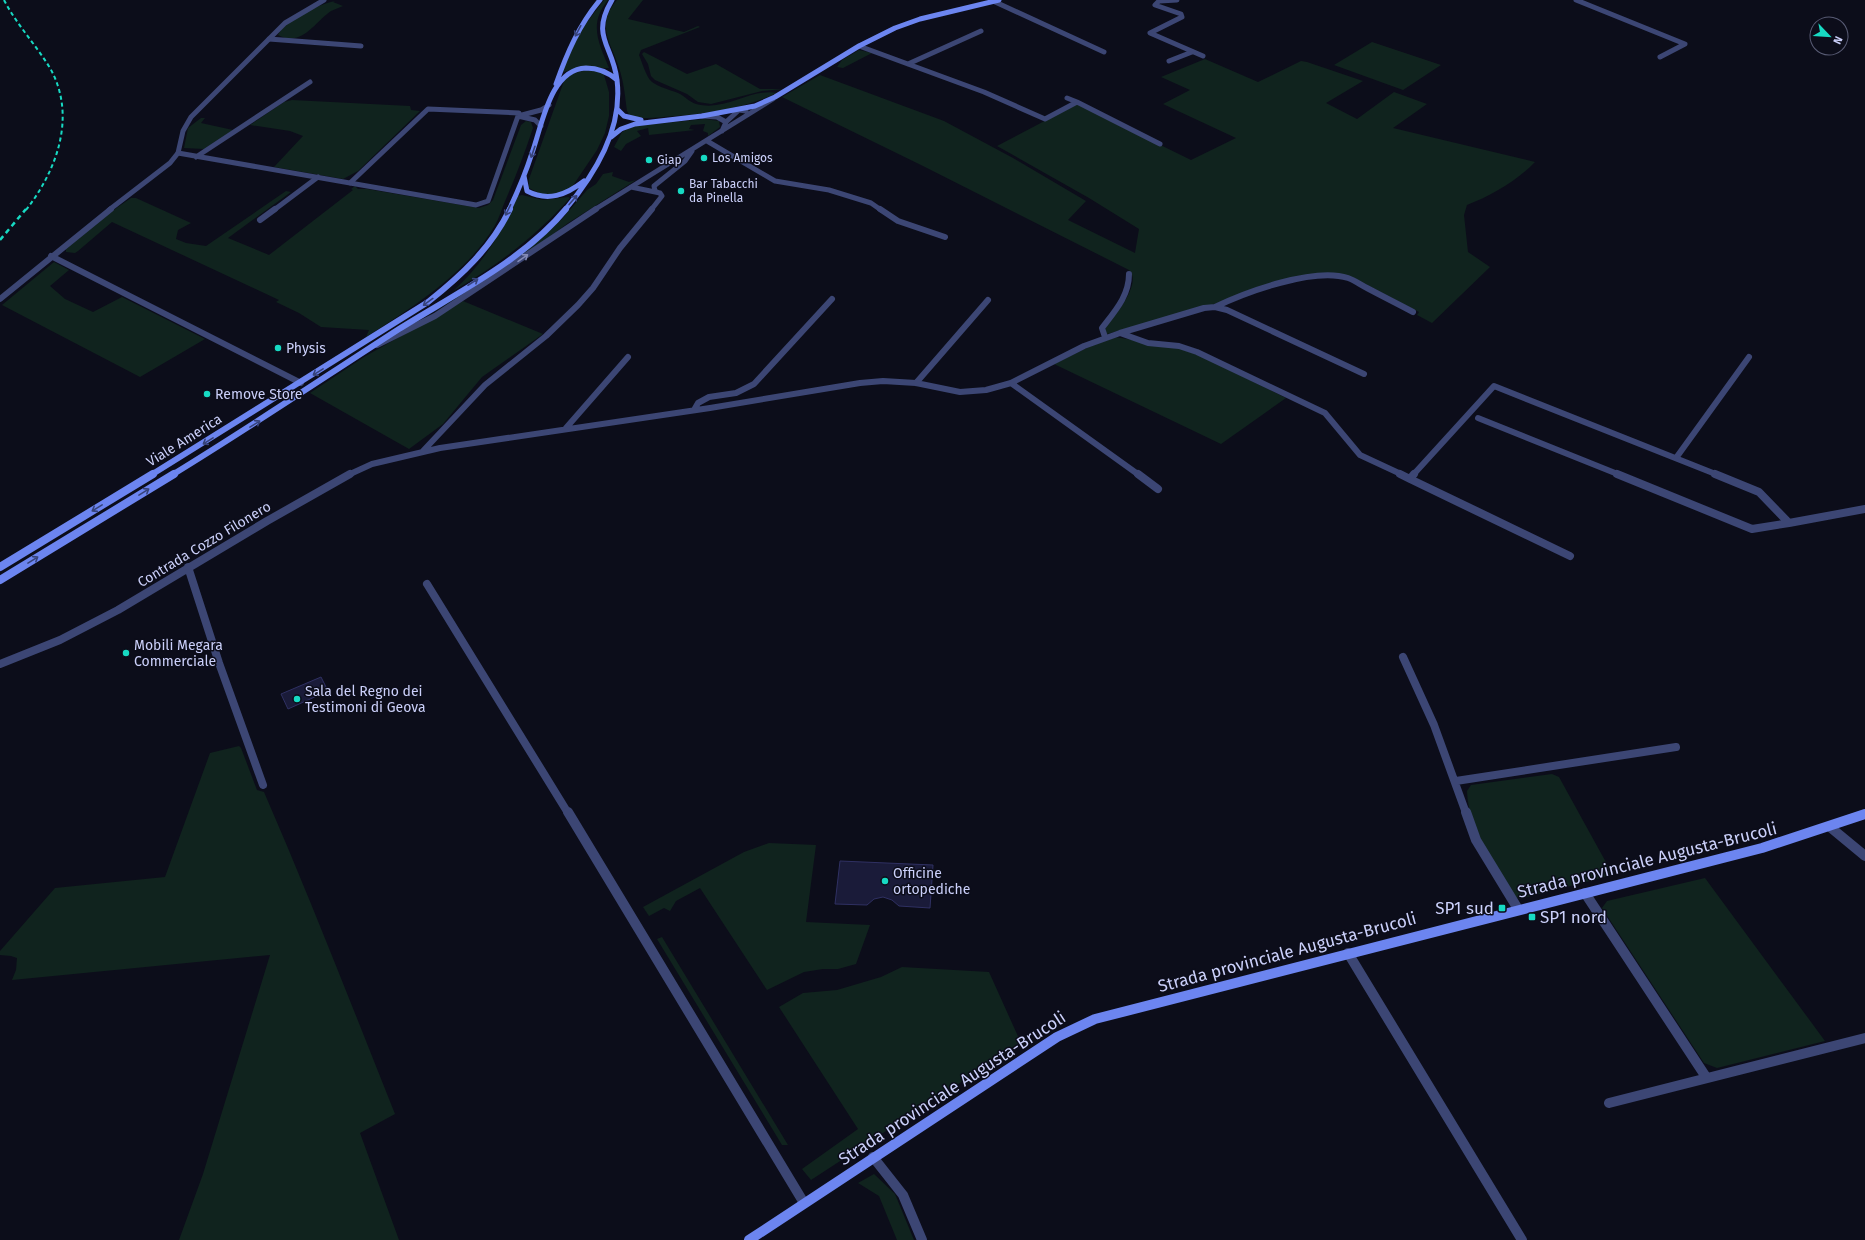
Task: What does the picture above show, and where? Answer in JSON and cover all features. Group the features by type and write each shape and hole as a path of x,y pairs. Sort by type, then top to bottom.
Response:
{"main road":[{"name":"Viale America","path":"0,567 301,383 422,306 458,277 495,236 524,175 577,32 589,12 600,0"},
{"name":"Viale America","path":"0,580 262,420 496,268 538,235 564,210 580,191 591,175 610,138 617,109 617,81 614,68 602,41 600,30 605,11 612,0"},
{"path":"610,138 621,129 629,126 653,121 702,116 739,110 775,97 882,33 920,19 999,0"},
{"path":"555,88 565,76 584,69 593,68 605,71 611,74 617,81"},
{"path":"617,109 628,118 653,121"},
{"path":"524,175 527,191 532,194 547,197 568,193 591,175"},
{"name":"Strada provinciale Augusta-Brucoli","path":"749,1240 1057,1037 1095,1019 1518,909 1762,848 1830,827 1865,814"}],"street":[{"path":"0,299 51,256 161,171 178,153 184,131 191,117 292,18 324,0"},
{"path":"1177,0 1159,1 1155,5 1181,14 1182,17 1150,33 1203,56"},
{"path":"1576,0 1685,44 1660,57"},
{"path":"993,2 1104,52"},
{"path":"908,64 947,45 981,31"},
{"path":"269,39 361,46"},
{"path":"859,46 984,92 1045,119 1077,102"},
{"path":"1169,61 1192,52"},
{"path":"196,156 310,82"},
{"path":"370,349 435,316 576,221 707,141 775,97"},
{"path":"1067,98 1160,144"},
{"path":"518,116 541,110 549,105"},
{"path":"350,183 428,109 519,113 518,116 535,120 541,126"},
{"path":"721,131 726,122 739,110 748,111 750,114"},
{"path":"178,153 476,205 488,201 518,116"},
{"path":"702,116 716,117 726,122"},
{"path":"707,141 775,181 829,190 871,203 898,221 945,237"},
{"path":"660,194 654,190 654,186 685,161 694,149"},
{"path":"260,220 318,177"},
{"path":"631,187 660,194"},
{"path":"423,451 485,385 546,336 578,305 593,288 620,248 662,196 660,194"},
{"path":"51,256 301,383"},
{"path":"1105,337 1102,328 1122,302 1128,286 1129,274"},
{"name":"Contrada Cozzo Filonero","path":"0,664 60,640 118,610 188,567 361,468 423,451 860,383 883,381 916,383 960,392 986,390 1011,383 1105,337 1186,313 1215,307 1269,286 1337,276 1348,278 1413,312"},
{"path":"694,410 697,403 702,398 742,391 754,384 832,300"},
{"path":"916,383 988,300"},
{"path":"1215,307 1227,310 1364,374"},
{"path":"1120,333 1148,343 1179,346 1197,352 1324,413 1360,455 1570,556"},
{"path":"566,428 628,357"},
{"path":"1676,458 1749,357"},
{"path":"1011,383 1158,489"},
{"path":"1410,479 1494,386 1759,492 1789,523"},
{"path":"1478,418 1752,530 1805,521 1851,510 1865,509"},
{"path":"188,567 219,663 263,786"},
{"path":"427,584 626,906 804,1203"},
{"path":"1403,657 1434,725 1445,757 1456,781 1463,806 1476,840 1518,909"},
{"path":"1456,781 1676,747"},
{"path":"1830,827 1865,856"},
{"path":"1586,893 1706,1077"},
{"path":"1348,953 1522,1240"},
{"path":"1609,1103 1706,1077 1865,1038"},
{"path":"873,1157 903,1195 922,1240"}],"green space":[{"path":"604,0 608,0 598,17 597,34 609,68 574,69 564,72 562,71 581,30"},
{"path":"617,0 643,0 628,19 684,32 698,26 700,27 641,50 639,55 644,69 650,80 655,84 678,93 696,104 707,106 728,103 747,96 767,92 777,93 740,106 715,111 653,118 630,116 627,111 621,73 609,42 606,26 610,9"},
{"path":"335,1 333,2 343,6 331,11 301,36 286,38 278,35 282,29 295,18 320,5"},
{"path":"1372,42 1441,65 1403,90 1334,65"},
{"path":"859,50 872,53 843,68 837,67 842,60"},
{"path":"644,52 687,74 716,64 760,89 784,89 762,91 711,104 698,102 687,94 655,80 651,76 648,64 642,54"},
{"path":"1205,59 1258,82 1301,61 1307,62 1363,81 1326,103 1357,119 1394,92 1427,104 1393,128 1535,162 1521,175 1504,187 1467,205 1464,215 1468,252 1490,267 1432,323 1417,315 1419,312 1352,277 1295,278 1208,306 1107,334 1105,328 1126,300 1130,291 1132,276 1129,270 782,97 820,75 944,121 1013,158 1086,201 1068,220 1135,253 1139,229 1089,198 997,146 1077,104 1191,160 1236,138 1163,104 1190,90 1161,77"},
{"path":"590,70 601,72 604,75 609,92 609,116 605,133 597,150 572,187 561,193 543,195 529,188 529,179 564,81 569,76 576,73"},
{"path":"292,100 410,106 411,110 420,111 358,171 343,179 274,167 303,136 290,131 250,125 284,102"},
{"path":"201,118 205,118 201,123 233,130 204,149 184,148 188,128"},
{"path":"705,119 719,121 720,127 708,136 708,133 703,131 705,124 691,125 689,129 695,130 649,135 648,128 637,131 641,136 626,144 621,151 614,147 622,132 634,126"},
{"path":"526,121 531,122 533,128 527,146 497,221 482,244 453,275 436,289 401,315 366,337 369,330 321,327 299,313 276,302 279,300 112,222 75,253 66,252 66,249 115,209 131,198 136,198 191,223 178,230 176,239 186,243 206,246 286,191 291,192 228,238 269,255 353,190 351,189 355,186 358,189 367,189 479,208 488,205 493,200 521,125"},
{"path":"613,172 612,176 629,182 636,180 568,223 521,258 420,321 494,273 531,246 560,221 587,190 596,184 603,174"},
{"path":"522,195 543,200 570,198 544,225 500,261 485,272 453,291 483,259 498,235 518,196"},
{"path":"54,262 69,270 50,286 65,299 93,312 122,297 205,339 140,377 2,305"},
{"path":"463,301 543,334 482,377 443,424 409,449 310,393 364,357"},
{"path":"1115,337 1175,347 1195,353 1286,398 1221,444 1054,364 1089,347"},
{"path":"239,746 257,790 264,792 281,832 331,952 395,1114 360,1133 399,1240 179,1240 203,1174 270,955 12,980 16,970 17,958 0,955 0,951 55,888 165,877 210,753"},
{"path":"1552,774 1559,777 1613,875 1520,899 1515,897 1484,847 1472,819 1467,791 1471,785"},
{"path":"769,843 816,845 806,922 870,925 856,964 838,969 823,969 804,972 767,990 700,888 676,901 670,911 664,908 649,916 643,907 744,852"},
{"path":"1705,878 1825,1041 1717,1068 1704,1063 1602,908 1607,901"},
{"path":"662,937 788,1145 782,1145 657,939"},
{"path":"902,967 989,972 1021,1043 811,1180 802,1169 858,1129 779,1007 803,993 837,990 881,977"},
{"path":"874,1174 895,1194 914,1240 897,1240 879,1196 858,1183"}],"building":[{"name":"Sala del Regno dei Testimoni di Geova","path":"321,677 328,691 288,709 281,694"},
{"name":"Officine ortopediche","path":"840,861 933,865 930,908 899,906 892,900 883,897 874,899 867,905 835,904"}],"railway":[{"path":"4,0 50,68 58,86 62,105 60,142 54,160 47,178 26,210"},
{"path":"0,240 26,209"}],"place":[{"name":"Los Amigos","path":"704,158"},
{"name":"Giap","path":"649,160"},
{"name":"Bar Tabacchi da Pinella","path":"681,191"},
{"name":"Physis","path":"278,348"},
{"name":"Remove Store","path":"207,394"},
{"name":"Mobili Megara Commerciale","path":"126,653"},
{"name":"Sala del Regno dei Testimoni di Geova","path":"297,699"},
{"name":"Officine ortopediche","path":"885,881"},
{"name":"SP1 sud","path":"1502,908"},
{"name":"SP1 nord","path":"1532,917"}]}
